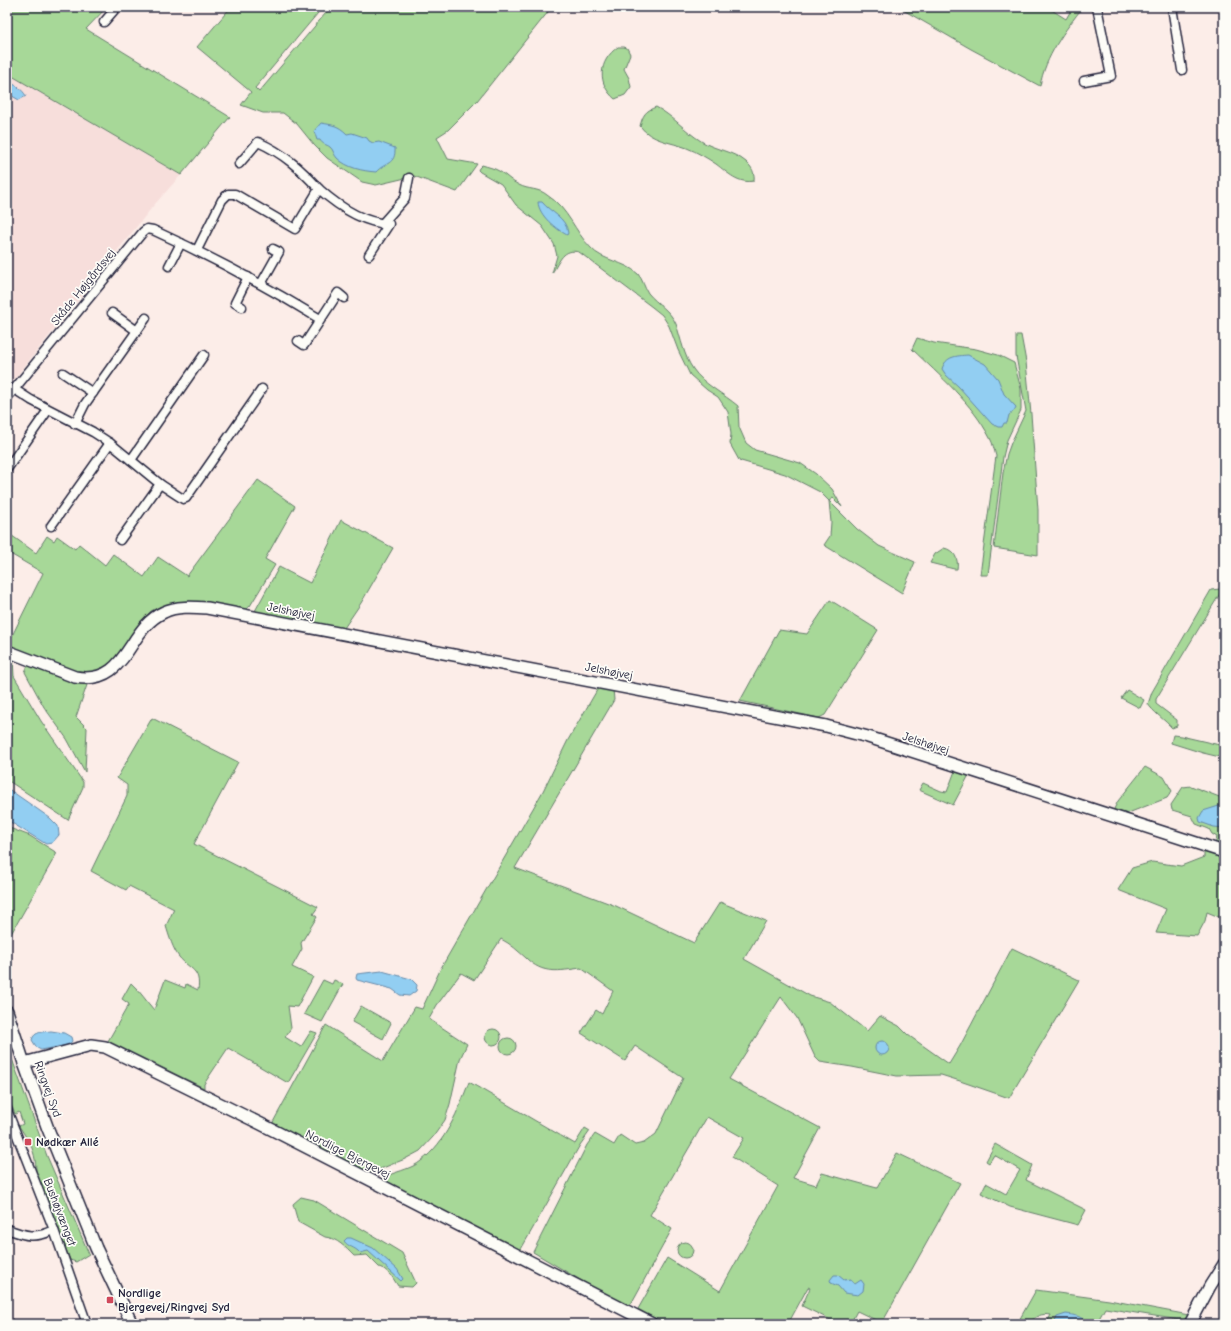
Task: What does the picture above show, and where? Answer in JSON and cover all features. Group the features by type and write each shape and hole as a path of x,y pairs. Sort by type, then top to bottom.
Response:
{"street":[{"path":"104,22 117,7"},
{"path":"1084,81 1111,76 1097,7"},
{"path":"1172,7 1182,70"},
{"path":"239,164 258,142 271,148 292,162 319,190 344,209 364,218 382,224 389,224 369,255"},
{"path":"382,224 405,198 409,178"},
{"path":"197,250 222,200 228,194 235,194 295,229 319,190"},
{"name":"Skåde Højgårdsvej","path":"7,398 147,229 153,230 197,250 261,284 320,319"},
{"path":"169,266 181,243"},
{"path":"261,284 279,252 273,249"},
{"path":"242,307 235,303 248,277"},
{"path":"298,341 304,344 338,293 344,298"},
{"path":"112,313 137,331"},
{"path":"75,424 85,404 146,318"},
{"path":"131,460 204,355"},
{"path":"64,373 93,394"},
{"path":"14,389 48,410 93,432 110,443 160,484 183,500 186,498 262,389"},
{"path":"7,469 48,410"},
{"path":"51,526 110,443"},
{"path":"120,540 160,484"},
{"name":"Jelshøjvej","path":"7,651 75,677 83,678 99,676 111,671 117,666 142,630 157,615 179,608 207,608 826,726 868,737 1224,852"},
{"name":"Ringvej Syd","path":"7,1010 48,1129 67,1176 105,1253 133,1324"},
{"name":"Nordlige Bjergevej","path":"24,1063 91,1045 105,1047 261,1124 652,1324"},
{"name":"Bushøjvænget","path":"7,1110 54,1230 87,1324"},
{"path":"7,1230 26,1236 39,1236 54,1230"},
{"path":"1190,1324 1198,1307 1224,1264"}],"shaded area":[{"path":"7,73 181,175 154,205 7,388"}],"green space":[{"path":"7,7 107,7 86,29 230,117 181,175 7,73"},
{"path":"231,7 323,7 255,88 259,92 331,7 552,7 477,101 448,130 437,137 448,159 477,164 457,192 414,176 376,185 362,182 327,158 297,124 283,113 263,113 241,105 251,92 197,47"},
{"path":"898,7 1047,7 1066,19 1073,7 1083,7 1069,25 1051,54 1040,86 971,49"},
{"path":"618,47 627,48 630,54 624,69 629,78 631,87 625,95 615,99 605,87 602,73 607,59"},
{"path":"656,107 706,144 741,158 753,170 754,181 748,182 738,179 698,153 650,135 640,126 643,116 649,110"},
{"path":"482,165 497,170 522,187 544,193 561,207 580,235 591,248 601,256 627,266 638,274 648,293 667,311 676,324 685,353 693,369 708,384 738,406 739,427 746,443 755,450 800,463 816,474 832,489 842,507 833,498 829,501 820,492 785,474 741,461 740,462 730,444 731,434 728,412 718,397 707,390 690,375 669,326 662,315 579,252 569,252 562,256 552,273 557,256 554,244 542,226 516,205 501,184 478,170"},
{"path":"1016,335 1021,335 1026,362 1038,510 1038,555 994,548 1003,473 1007,454 1026,411 1016,356"},
{"path":"917,338 934,343 976,349 998,355 1014,363 1021,389 1021,410 1007,440 1003,457 988,575 980,575 996,456 993,444 983,425 965,402 912,349"},
{"path":"258,480 295,506 265,559 275,565 250,606 244,611 194,602 177,606 160,607 151,611 117,658 106,668 87,673 70,671 7,646 43,573 7,552 8,533 36,553 47,536 54,541 57,536 75,549 79,544 105,565 113,554 144,577 158,557 187,576"},
{"path":"829,501 857,529 879,546 915,562 902,593 824,545 830,536 831,522"},
{"path":"341,520 393,548 361,603 342,631 255,611 279,567 310,583"},
{"path":"944,548 951,551 955,556 957,569 930,563 935,554"},
{"path":"1220,589 1221,592 1156,699 1156,704 1177,720 1177,726 1172,728 1148,704 1152,692 1211,590"},
{"path":"830,600 878,630 825,715 819,718 740,701 779,630 807,634"},
{"path":"7,656 13,658 14,676 41,721 83,782 83,787 68,820 7,780"},
{"path":"28,665 87,685 76,717 87,728 85,772 67,739 44,707 25,672"},
{"path":"600,685 613,689 614,700 515,868 616,906 694,943 720,902 766,921 744,959 810,996 830,1002 867,1031 880,1016 899,1026 908,1035 949,1064 1012,948 1079,980 1009,1098 941,1075 897,1076 820,1062 815,1057 797,1018 781,997 729,1079 820,1128 793,1178 816,1185 822,1173 877,1188 897,1153 960,1183 882,1323 857,1311 850,1324 839,1324 802,1306 810,1288 808,1287 788,1324 727,1324 718,1319 715,1324 665,1324 638,1309 667,1258 720,1291 778,1186 732,1157 744,1138 707,1117 650,1215 672,1229 631,1304 626,1305 604,1294 533,1252 587,1145 595,1134 614,1145 620,1135 635,1145 644,1143 656,1134 683,1078 635,1046 625,1061 581,1033 596,1010 602,1014 613,991 581,968 558,971 539,967 501,939 474,980 461,973 437,1005 429,1019 467,1044 460,1059 445,1120 433,1137 420,1151 405,1159 368,1174 272,1124 326,1025 383,1061 415,1007 422,1009 441,968 543,791 568,740"},
{"path":"1127,690 1144,700 1140,708 1121,698"},
{"path":"152,718 238,762 194,844 318,907 313,914 317,917 301,943 302,949 292,967 313,977 297,1007 288,1006 291,1028 285,1037 301,1047 311,1031 317,1033 288,1083 228,1048 204,1084 204,1088 108,1041 129,1004 122,999 131,983 154,1010 165,980 185,988 186,984 198,990 198,978 194,970 177,954 166,926 174,909 129,886 126,890 91,871 127,796 127,785 117,778"},
{"path":"1173,735 1224,746 1224,758 1171,743"},
{"path":"1145,767 1164,777 1172,791 1167,798 1123,815 1113,811 1118,801"},
{"path":"955,771 969,775 953,805 919,790 923,783 947,792"},
{"path":"1191,786 1222,798 1224,797 1224,848 1215,845 1217,837 1212,834 1209,829 1196,824 1192,816 1172,810 1171,805 1183,787"},
{"path":"7,827 30,836 57,853 11,934 7,928"},
{"path":"1204,852 1224,858 1224,919 1207,912 1205,921 1197,936 1156,933 1166,909 1118,890 1132,868 1152,862 1181,866 1204,857"},
{"path":"323,980 332,984 334,980 343,984 322,1022 304,1014"},
{"path":"361,1006 391,1023 383,1039 352,1022"},
{"path":"490,1029 496,1029 501,1034 499,1043 496,1045 490,1045 485,1040 485,1034"},
{"path":"505,1038 511,1038 516,1043 514,1052 511,1054 505,1054 500,1049 500,1043"},
{"path":"7,1045 47,1156 89,1254 76,1262 70,1260 36,1172 32,1148 19,1126 23,1124 19,1112 15,1114 7,1094"},
{"path":"469,1082 575,1144 585,1128 590,1131 580,1145 520,1251 385,1182 386,1177 418,1163 438,1145 456,1115"},
{"path":"995,1144 1032,1165 1026,1180 1086,1210 1078,1225 1010,1207 981,1193 986,1183 1006,1194 1020,1170 994,1155 989,1163 986,1161"},
{"path":"301,1197 314,1200 402,1253 416,1283 412,1287 398,1286 391,1275 379,1267 367,1255 354,1256 337,1241 325,1237 298,1222 293,1204"},
{"path":"682,1242 688,1242 693,1247 691,1256 688,1258 682,1258 677,1253 677,1247"},
{"path":"1036,1290 1109,1300 1189,1315 1186,1321 1105,1308 1096,1324 1046,1324 1051,1315 1044,1314 1036,1317 1029,1324 1017,1324"}],"water":[{"path":"7,82 18,87 26,96 19,100 7,93"},
{"path":"321,123 335,126 347,134 352,133 367,138 373,143 379,142 395,148 394,158 376,172 350,167 337,158 330,147 323,144 320,140 317,140 314,131"},
{"path":"538,202 542,202 561,219 567,228 567,235 553,226 545,217 541,212"},
{"path":"968,355 985,364 998,379 1004,394 1016,407 1009,415 1007,423 1004,423 1002,427 992,424 942,369 946,361 949,359 956,356"},
{"path":"7,788 50,818 58,826 59,835 52,843 46,844 7,820"},
{"path":"1224,805 1224,828 1214,827 1200,822 1199,818 1203,811"},
{"path":"382,971 411,979 417,985 416,991 409,996 400,995 392,989 357,980 356,978 357,974"},
{"path":"51,1031 64,1033 71,1037 72,1041 69,1045 41,1050 37,1048 32,1040 33,1037 40,1032"},
{"path":"882,1041 887,1043 889,1048 887,1053 882,1055 877,1053 875,1048 877,1043"},
{"path":"347,1238 351,1238 373,1248 397,1269 403,1279 401,1281 368,1251 360,1253 356,1249 347,1245 344,1241"},
{"path":"834,1275 838,1275 844,1280 851,1279 855,1284 861,1280 864,1284 863,1291 858,1295 844,1293 838,1286 831,1283 830,1280"},
{"path":"1066,1314 1079,1317 1090,1324 1054,1324 1057,1317"}],"place":[{"name":"Nødkær Allé","path":"28,1142"},
{"name":"Nordlige Bjergevej/Ringvej Syd","path":"110,1300"}]}
